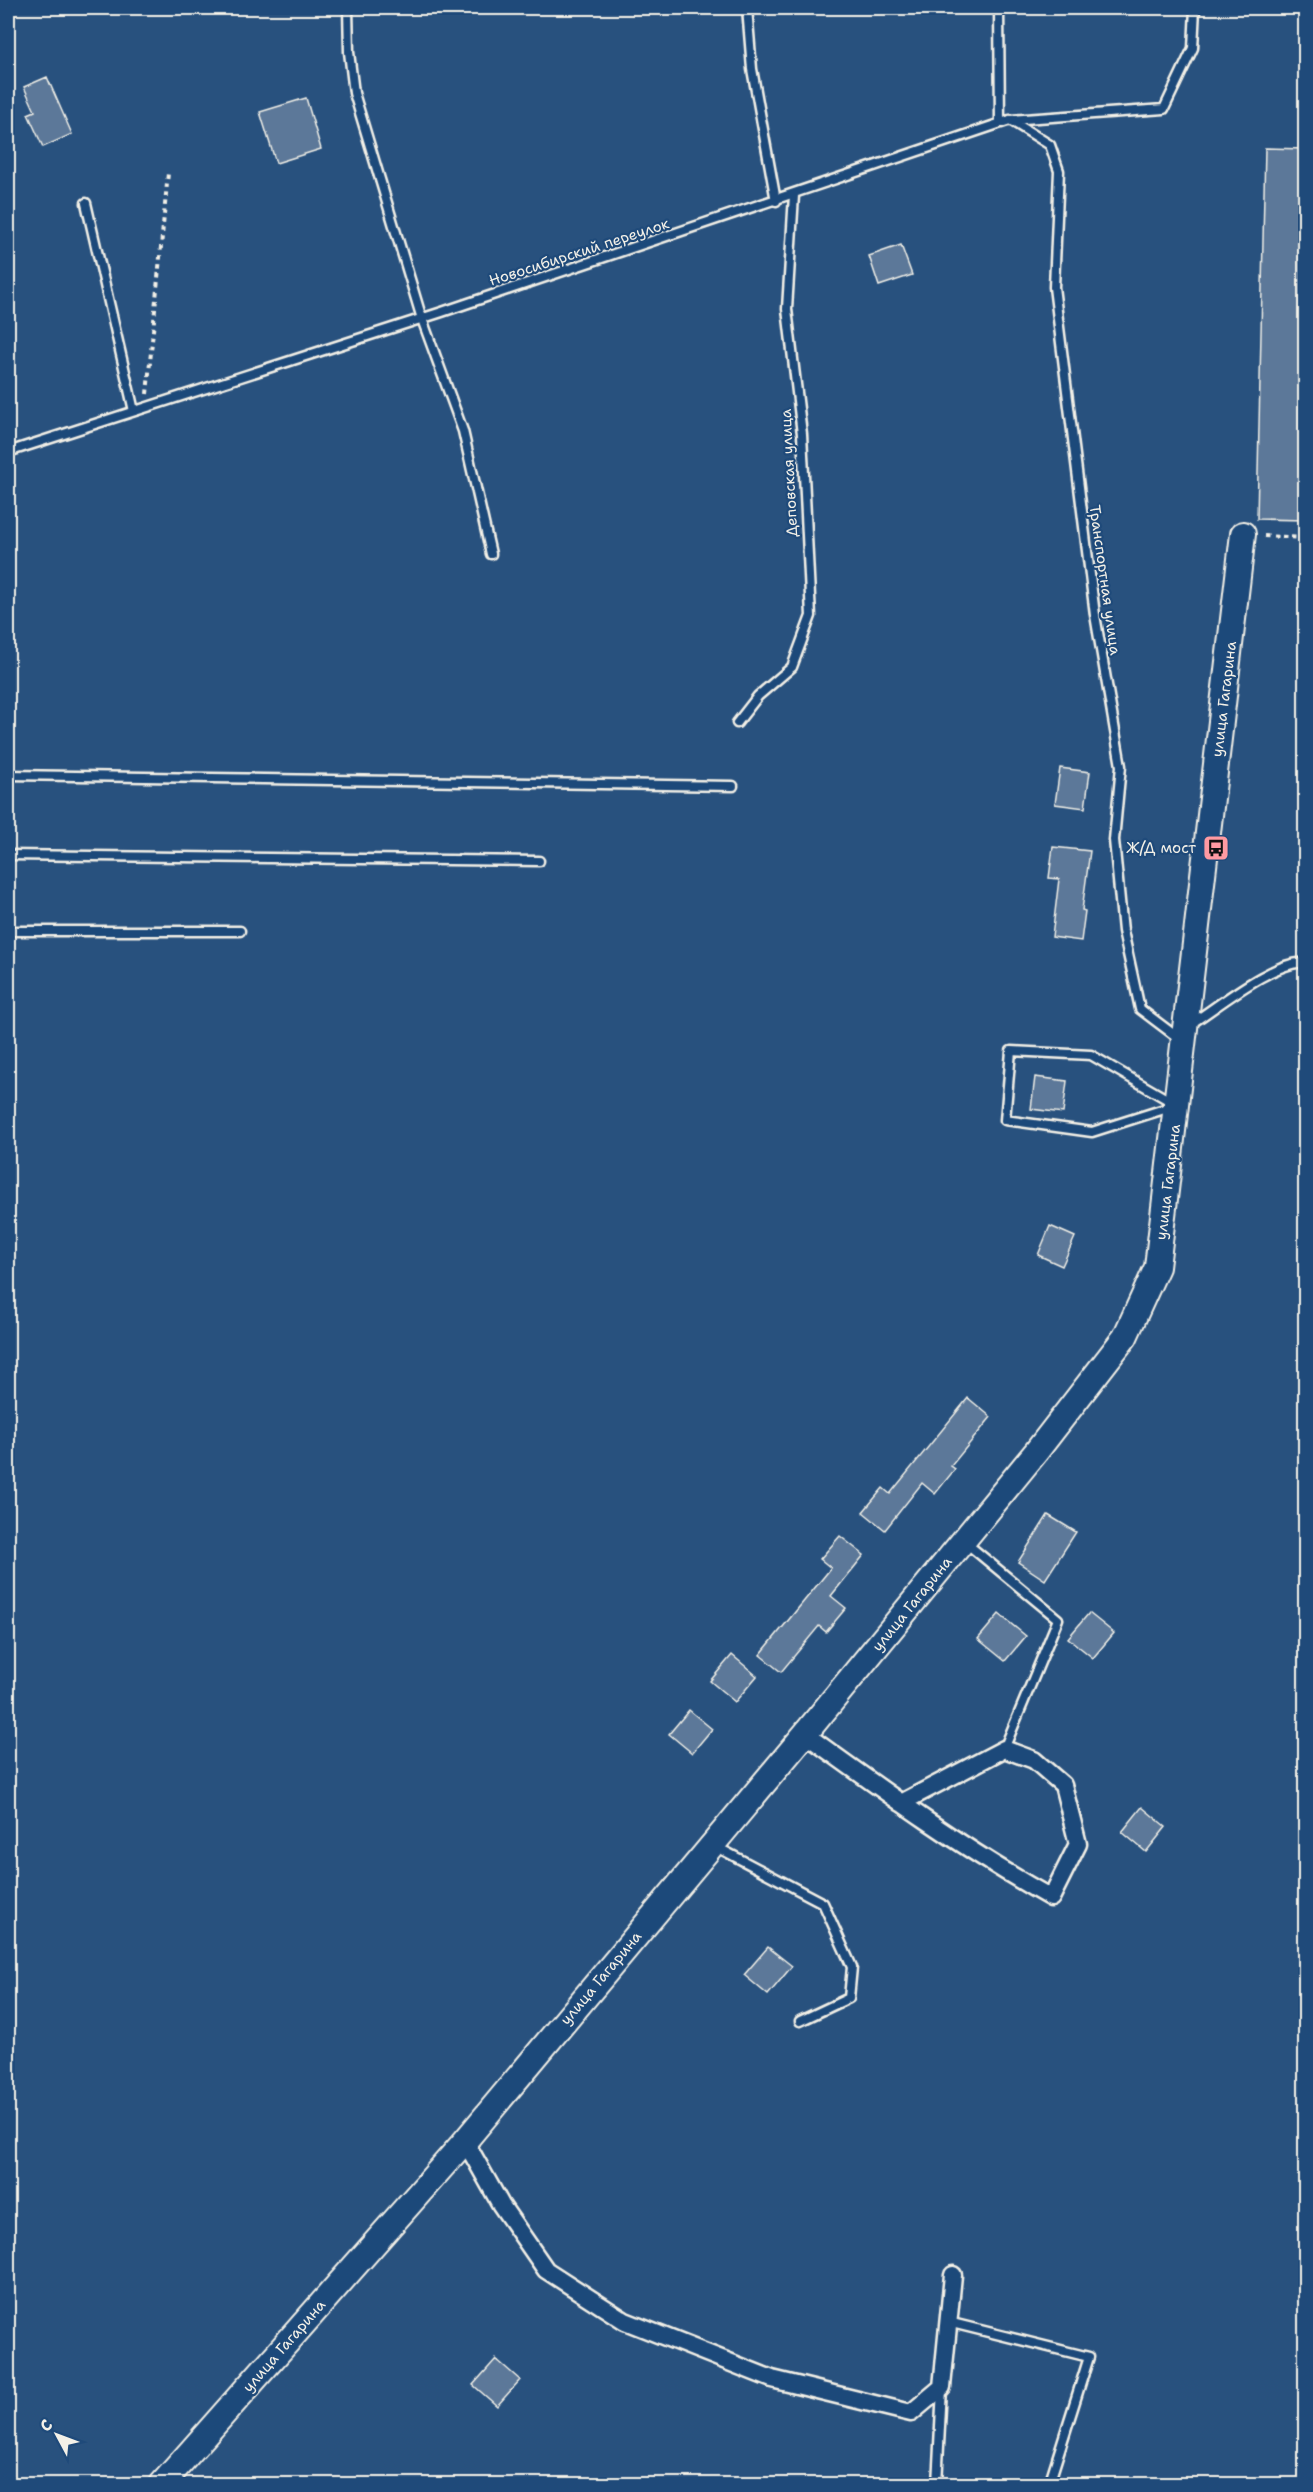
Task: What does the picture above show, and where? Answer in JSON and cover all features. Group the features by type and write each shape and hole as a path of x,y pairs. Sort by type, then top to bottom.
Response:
{"street":[{"name":"улица Гагарина","path":"162,2484 465,2140 713,1845 963,1541 1125,1337 1157,1267 1249,535"},
{"path":"805,1734 901,1803 1010,1875 1051,1898 1078,1844 1063,1785 1034,1760 1004,1749 901,1803"},
{"path":"465,2140 501,2205 546,2270 625,2321 772,2379 911,2413 942,2387 953,2275"}],"lane":[{"path":"348,8 349,52 354,93 422,319 463,432 491,554"},
{"path":"747,8 752,69 776,201"},
{"path":"999,8 1005,121"},
{"name":"Новосибирский переулок","path":"8,452 422,319 794,195 1005,121 1164,109 1193,48 1195,8"},
{"name":"Транспортная улица","path":"1005,121 1050,145 1059,171 1054,287 1095,615 1121,766 1114,840 1123,930 1140,1009 1185,1035"},
{"name":"Деповская улица","path":"737,723 758,696 792,667 811,616 802,434 787,309 794,195"},
{"path":"86,203 134,411"},
{"path":"8,776 733,786"},
{"path":"8,855 539,861"},
{"path":"8,931 240,931"},
{"path":"1185,1035 1276,969 1297,962 1305,963"},
{"path":"1011,1051 1091,1055 1178,1105 1092,1132 1005,1120 1011,1051"},
{"path":"963,1541 1058,1619 1004,1749"},
{"path":"713,1845 823,1904 852,1967 849,1998 800,2021"},
{"path":"948,2322 1089,2357 1049,2484"},
{"path":"937,2484 942,2387"}],"path":[{"path":"146,407 168,173"},
{"path":"1249,535 1305,538"}],"building":[{"path":"47,77 72,134 43,147 28,114 35,111 24,87"},
{"path":"306,98 321,149 276,163 260,112"},
{"path":"1265,148 1305,149 1305,520 1257,519"},
{"path":"901,245 912,275 879,286 869,256"},
{"path":"1060,768 1090,772 1085,808 1055,804"},
{"path":"1053,847 1090,851 1082,910 1085,911 1081,941 1052,937 1059,879 1049,878"},
{"path":"1035,1077 1067,1081 1063,1113 1031,1109"},
{"path":"1050,1226 1075,1237 1062,1266 1038,1255"},
{"path":"968,1398 991,1417 951,1466 955,1469 935,1494 922,1483 885,1530 863,1512 883,1488 890,1494"},
{"path":"1048,1515 1076,1532 1045,1580 1018,1562"},
{"path":"840,1536 864,1555 831,1596 846,1608 826,1632 819,1626 781,1672 760,1655 831,1568 820,1559"},
{"path":"1089,1613 1114,1633 1093,1658 1068,1638"},
{"path":"999,1614 1026,1636 1005,1661 978,1639"},
{"path":"732,1655 757,1676 735,1702 710,1681"},
{"path":"689,1710 712,1729 692,1753 669,1734"},
{"path":"1142,1807 1166,1827 1146,1852 1122,1832"},
{"path":"768,1947 792,1966 768,1995 744,1975"},
{"path":"496,2359 520,2380 497,2406 473,2385"}],"railway":[{"path":"1304,97 1306,82"}],"place":[{"name":"Ж/Д мост","path":"1216,848"}]}
